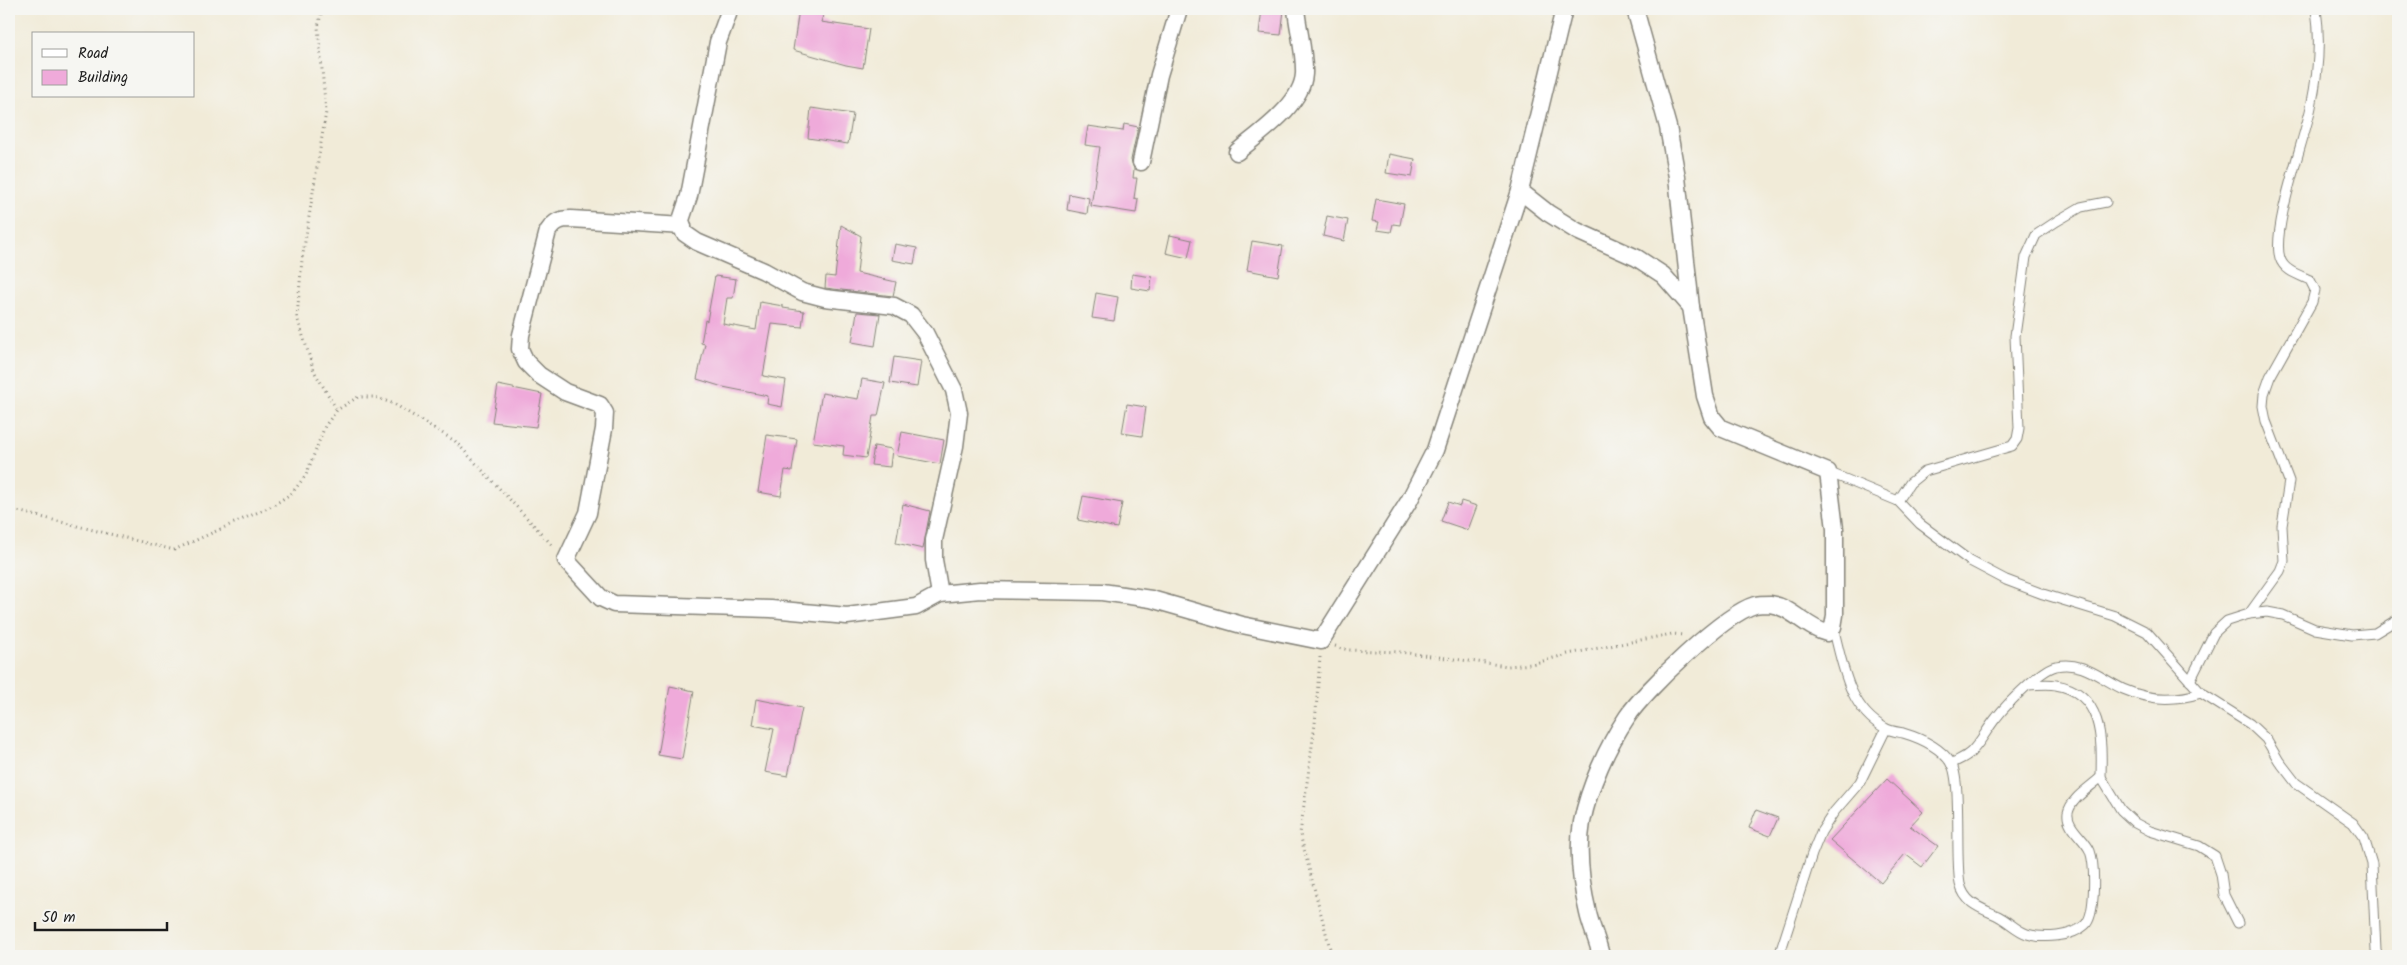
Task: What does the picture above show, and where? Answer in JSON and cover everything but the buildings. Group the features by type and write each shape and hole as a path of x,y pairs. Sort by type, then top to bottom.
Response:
{"street":[{"path":"730,9 718,42 689,196 681,220 684,233 697,242 764,271 802,292 825,298 894,306 911,315 925,333 954,390 959,413 955,446 934,540 934,560 940,594"},
{"path":"1141,162 1159,74 1178,9"},
{"path":"1237,152 1285,110 1299,94 1304,76 1296,9"},
{"path":"683,226 560,219 548,231 521,334 520,349 526,362 539,374 565,392 600,405 606,413 588,514 566,560 601,598 614,604 761,608 847,616 916,607 940,594 980,590 1014,589 1102,592 1152,599 1242,625 1321,641 1409,501 1435,450 1520,191 1564,9"},
{"path":"1601,956 1588,912 1580,870 1582,823 1594,780 1627,717 1676,664 1706,638 1755,605 1771,604 1786,609 1814,630 1827,633 1834,627 1835,529 1828,472 1721,428 1712,417 1706,396 1690,307 1677,177 1668,127 1635,9"},
{"path":"1520,191 1548,213 1577,231 1637,258 1663,275 1690,307"}],"lane":[{"path":"2249,614 2280,571 2284,561 2282,526 2289,480 2266,421 2263,406 2264,394 2270,377 2312,302 2315,290 2310,280 2290,271 2281,261 2277,245 2280,224 2311,108 2319,43 2316,9"},
{"path":"1898,501 1910,483 1925,471 2012,446 2017,439 2019,418 2015,336 2026,256 2036,235 2080,207 2106,202"},
{"path":"1828,472 1898,501 1920,524 1970,561 2006,580 2043,594 2115,616 2147,632 2201,693 2250,724 2266,739 2278,761 2296,783 2353,823 2364,838 2372,864 2376,950 2378,956"},
{"path":"2190,681 2214,633 2227,621 2249,614 2267,612 2283,615 2315,630 2352,635 2375,633 2398,619"},
{"path":"1834,627 1849,690 1864,712 1886,729 1926,742 1952,764 1960,881 1966,899 1978,908 2000,917 2026,934 2041,937 2078,931 2087,923 2092,908 2094,865 2084,840 2068,818 2068,811 2072,803 2101,777"},
{"path":"1952,764 1970,753 1996,717 2040,673 2056,666 2076,666 2098,674 2121,688 2141,696 2184,699 2201,693"},
{"path":"2029,685 2054,684 2070,689 2081,696 2094,710 2102,741 2101,777 2121,810 2135,823 2150,831 2199,846 2214,856 2221,874 2224,895 2238,923"},
{"path":"1779,956 1821,832 1834,812 1860,782 1886,729"}],"path":[{"path":"322,9 318,27 326,112 302,260 297,317 314,371 337,410"},
{"path":"9,508 174,550 272,506 292,493 306,475 325,426 337,410 358,397 375,397 394,404 428,423 454,441 566,560"},
{"path":"1332,956 1300,834 1316,724 1321,641 1348,650 1400,652 1508,666 1532,664 1568,654 1672,634 1706,638"}]}
